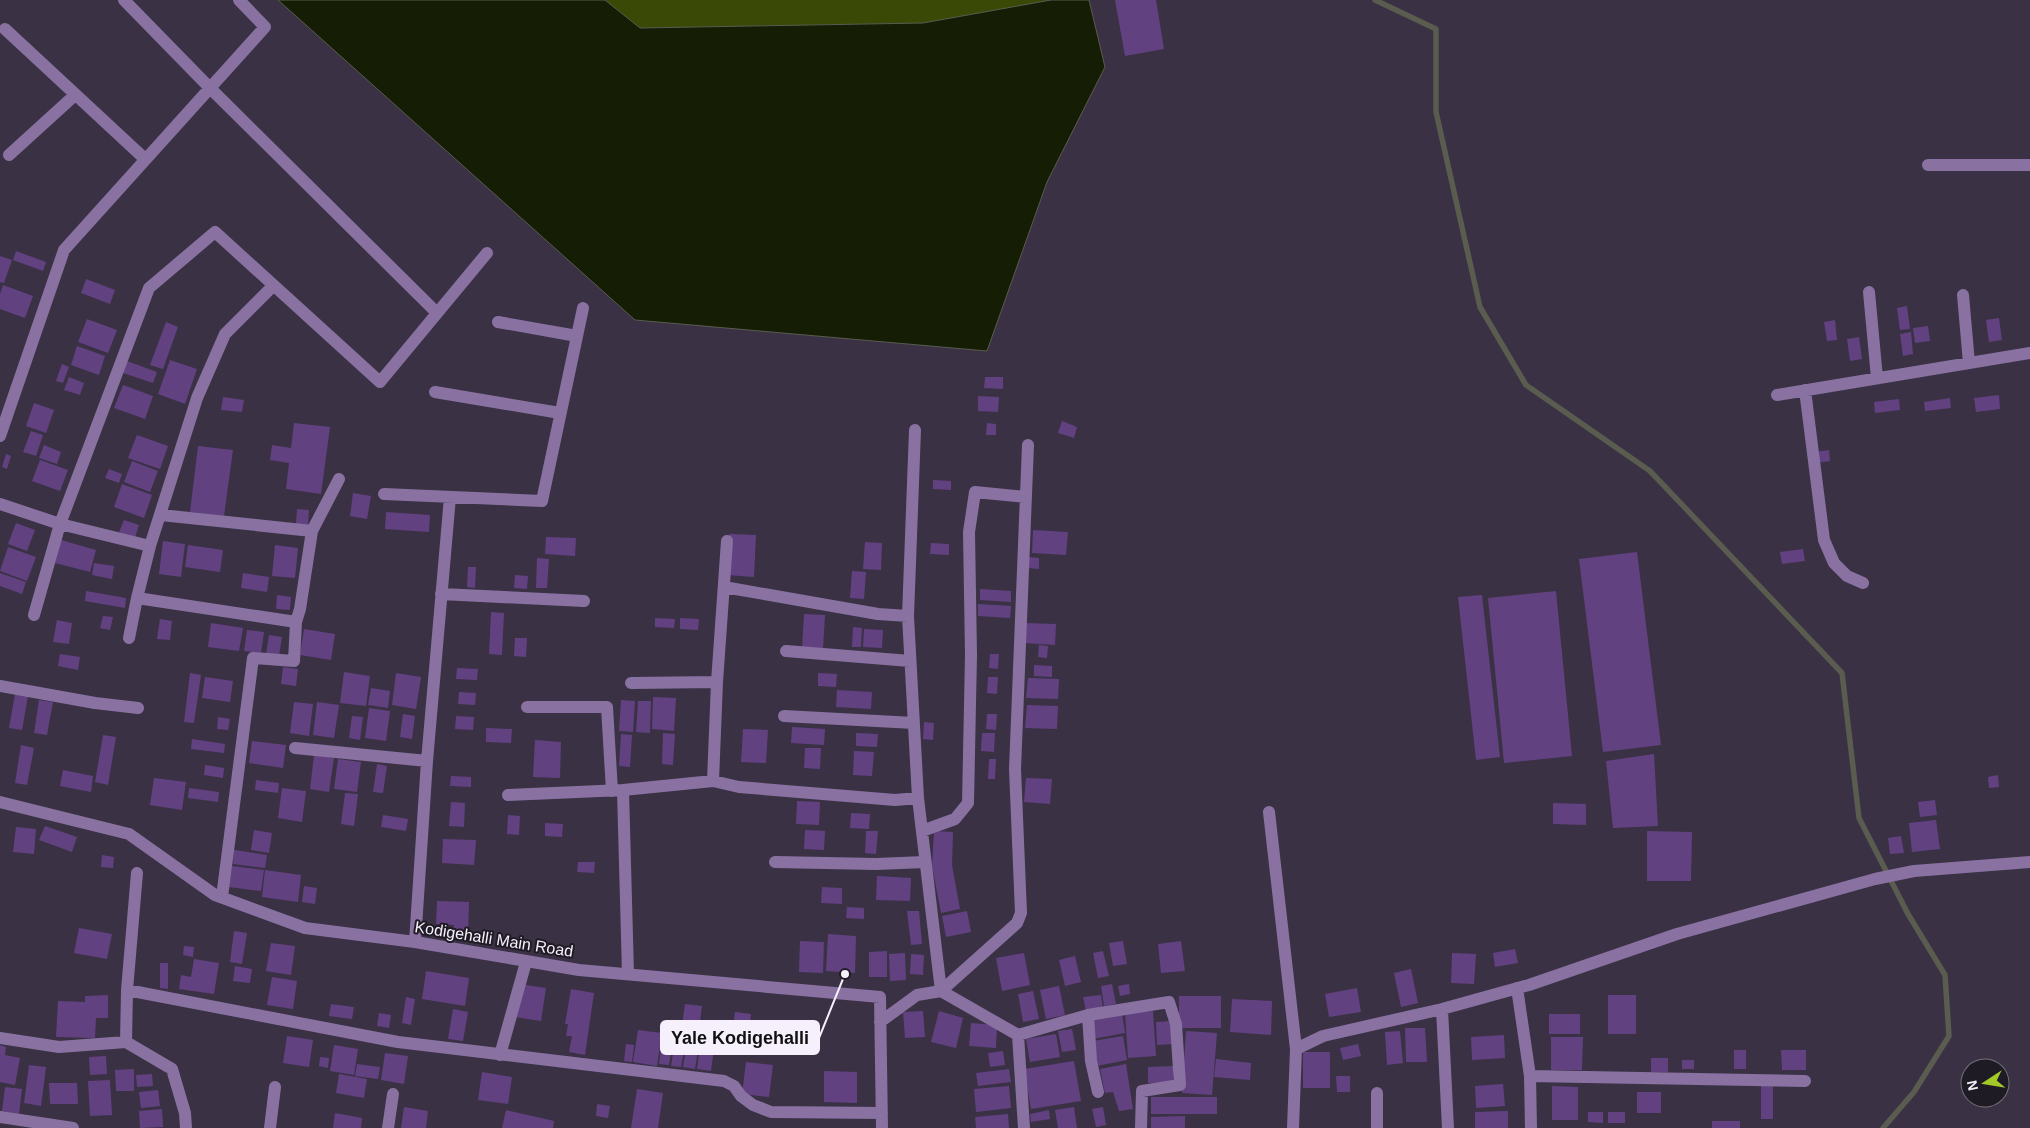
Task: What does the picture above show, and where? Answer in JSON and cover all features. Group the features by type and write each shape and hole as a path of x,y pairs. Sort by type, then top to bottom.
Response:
{"street":[{"path":"124,0 436,312"},
{"path":"0,436 64,250 265,27 239,0"},
{"path":"2,30 145,159"},
{"path":"9,155 75,95"},
{"path":"1928,165 2030,165"},
{"path":"34,615 60,524 149,288 214,232 380,382 436,312 487,253"},
{"path":"129,638 150,546 197,398 225,334 274,286"},
{"path":"1869,292 1877,378"},
{"path":"1963,295 1969,363"},
{"path":"384,494 542,501 583,308"},
{"path":"498,322 577,336"},
{"path":"1776,395 2030,353"},
{"path":"1805,390 1824,540 1834,563 1847,576 1863,583"},
{"path":"435,392 560,414"},
{"path":"915,430 908,616 910,662 918,798 941,991"},
{"path":"880,1022 917,995 941,991 1017,923 1021,913 1016,769 1028,445"},
{"path":"222,897 253,658 294,661 296,622 300,608 312,531 339,479"},
{"path":"922,830 955,819 968,803 971,664 969,532 975,492 1026,497"},
{"path":"416,942 427,761 450,497"},
{"path":"0,504 60,524 150,546"},
{"path":"161,515 312,531"},
{"path":"713,781 726,541"},
{"path":"724,587 878,614 908,616"},
{"path":"441,594 584,601"},
{"path":"137,598 296,622"},
{"path":"786,651 910,662"},
{"path":"631,683 717,682"},
{"path":"0,686 95,703 138,708"},
{"path":"527,707 607,707 617,790 628,974"},
{"path":"784,716 914,724"},
{"path":"296,748 427,761"},
{"path":"508,795 617,790 713,781 739,787 895,800 918,798"},
{"name":"Kodigehalli Main Road","path":"0,802 129,834 215,895 305,928 416,942 579,970 880,997 882,1128"},
{"path":"1268,812 1296,1048 1293,1128"},
{"path":"775,862 876,864 925,862"},
{"path":"1296,1048 1323,1036 1442,1009 1517,988 1677,934 1875,879 1914,871 2030,862"},
{"path":"126,1042 126,990 137,873"},
{"path":"500,1055 526,962"},
{"path":"1517,988 1530,1076 1531,1128"},
{"path":"126,990 398,1042 724,1081 734,1086 741,1096 753,1105 771,1112 882,1113"},
{"path":"941,991 1018,1035 1088,1014 1169,1002 1176,1024 1180,1085 1142,1091 1141,1128"},
{"path":"1442,1009 1448,1128"},
{"path":"1088,1014 1091,1060 1098,1092"},
{"path":"1018,1035 1024,1128"},
{"path":"0,1038 59,1048 126,1042 172,1069 185,1113 186,1128"},
{"path":"1530,1076 1805,1081"},
{"path":"270,1128 275,1087"},
{"path":"1377,1092 1377,1128"},
{"path":"388,1128 393,1094"},
{"path":"0,1116 73,1128"}],"green space":[{"path":"605,0 1051,0 923,23 640,28"}],"shaded area":[{"path":"278,0 605,0 640,28 923,23 1051,0 1089,0 1105,67 1047,182 987,351 635,320"}],"building":[{"path":"1115,0 1156,0 1164,49 1125,56"},
{"path":"16,251 46,262 43,271 13,260"},
{"path":"0,256 12,260 4,283 0,282"},
{"path":"86,279 115,290 110,304 81,293"},
{"path":"3,285 33,296 25,318 0,309 0,294"},
{"path":"1907,306 1910,329 1900,330 1897,308"},
{"path":"1999,318 2002,340 1989,342 1986,320"},
{"path":"87,319 117,330 108,353 78,342"},
{"path":"1835,320 1837,340 1827,341 1824,322"},
{"path":"166,322 178,327 163,369 150,365"},
{"path":"1928,326 1930,341 1915,343 1913,328"},
{"path":"1911,332 1913,354 1903,356 1900,334"},
{"path":"1859,337 1862,359 1850,361 1847,339"},
{"path":"77,346 105,356 99,375 71,365"},
{"path":"170,360 197,369 185,404 158,394"},
{"path":"127,361 157,372 153,383 123,373"},
{"path":"62,364 69,367 63,383 56,381"},
{"path":"69,377 84,383 80,395 64,390"},
{"path":"985,377 1003,377 1003,389 984,388"},
{"path":"123,385 153,396 145,419 114,408"},
{"path":"1999,395 2000,409 1976,412 1974,398"},
{"path":"978,396 999,397 998,412 978,411"},
{"path":"223,397 244,400 242,412 221,410"},
{"path":"1950,398 1951,408 1925,411 1924,402"},
{"path":"1899,399 1900,410 1875,413 1874,402"},
{"path":"34,403 54,410 46,433 26,426"},
{"path":"1062,421 1077,427 1074,438 1058,433"},
{"path":"294,423 330,427 321,494 286,489 289,463 270,460 272,445 291,448"},
{"path":"987,423 996,424 996,435 986,435"},
{"path":"31,431 43,435 36,456 23,452"},
{"path":"137,435 168,446 160,469 128,458"},
{"path":"44,445 61,452 57,464 39,458"},
{"path":"198,446 233,450 224,516 190,512"},
{"path":"1829,450 1830,461 1816,463 1815,452"},
{"path":"6,454 11,456 7,469 2,467"},
{"path":"40,460 68,470 60,491 32,481"},
{"path":"132,461 158,471 150,492 124,482"},
{"path":"109,469 122,474 119,483 105,478"},
{"path":"933,480 951,481 951,490 933,489"},
{"path":"122,484 152,495 144,518 114,507"},
{"path":"353,493 371,496 367,519 350,516"},
{"path":"297,509 309,510 308,525 296,524"},
{"path":"386,512 430,515 429,532 385,529"},
{"path":"124,520 139,525 135,538 119,532"},
{"path":"16,523 35,530 27,551 8,544"},
{"path":"1033,530 1068,532 1066,555 1032,553"},
{"path":"729,534 756,535 754,577 727,575"},
{"path":"546,537 576,538 575,556 545,554"},
{"path":"61,540 96,550 90,572 55,563"},
{"path":"163,541 185,544 181,577 159,574"},
{"path":"865,542 882,543 881,570 863,569"},
{"path":"931,543 949,544 949,555 930,554"},
{"path":"188,545 223,550 220,572 185,567"},
{"path":"275,545 298,548 295,578 272,576"},
{"path":"8,547 36,557 27,581 0,571"},
{"path":"1803,549 1805,561 1782,564 1780,552"},
{"path":"1637,552 1661,745 1603,752 1579,559"},
{"path":"1028,557 1039,558 1039,569 1028,568"},
{"path":"537,558 549,559 547,588 536,588"},
{"path":"94,563 114,566 112,579 92,575"},
{"path":"468,567 476,567 475,588 467,587"},
{"path":"852,571 866,572 864,599 850,598"},
{"path":"0,573 26,582 22,594 0,586"},
{"path":"243,573 269,577 267,592 241,588"},
{"path":"515,575 528,576 527,589 514,588"},
{"path":"980,589 1011,591 1011,602 980,600"},
{"path":"86,591 126,598 125,608 85,601"},
{"path":"1556,591 1572,756 1504,763 1488,598"},
{"path":"277,595 291,597 290,610 276,609"},
{"path":"1482,595 1500,757 1476,760 1458,597"},
{"path":"978,604 1011,606 1010,618 978,616"},
{"path":"491,612 504,613 502,655 489,654"},
{"path":"804,614 825,615 823,649 802,648"},
{"path":"103,616 113,617 110,630 100,628"},
{"path":"655,618 675,619 674,628 655,627"},
{"path":"680,618 699,619 698,630 680,629"},
{"path":"160,619 172,621 170,640 157,639"},
{"path":"57,620 72,623 69,644 53,642"},
{"path":"211,623 243,628 239,651 208,647"},
{"path":"1025,623 1056,624 1055,645 1024,643"},
{"path":"853,627 862,628 861,647 852,647"},
{"path":"304,629 335,634 331,660 300,655"},
{"path":"864,629 883,630 882,648 863,647"},
{"path":"247,630 264,632 261,653 244,651"},
{"path":"269,635 282,637 279,656 266,654"},
{"path":"515,638 527,638 526,657 514,656"},
{"path":"1039,645 1048,646 1047,658 1038,657"},
{"path":"60,654 80,657 78,670 58,666"},
{"path":"990,654 999,654 998,669 989,668"},
{"path":"1034,665 1052,666 1052,677 1034,676"},
{"path":"283,667 298,669 296,686 281,684"},
{"path":"457,668 478,669 477,680 456,679"},
{"path":"344,672 370,676 366,706 340,703"},
{"path":"190,673 201,675 194,723 184,722"},
{"path":"396,673 421,677 416,709 392,705"},
{"path":"818,673 837,674 836,687 818,686"},
{"path":"205,677 233,681 230,702 202,698"},
{"path":"988,677 998,677 997,694 987,693"},
{"path":"1028,678 1059,679 1058,699 1026,698"},
{"path":"371,688 390,691 388,708 368,705"},
{"path":"837,690 872,692 871,709 836,707"},
{"path":"459,692 476,693 475,705 458,704"},
{"path":"15,694 28,696 22,730 9,728"},
{"path":"653,697 676,698 674,731 652,729"},
{"path":"39,700 53,702 47,735 34,733"},
{"path":"621,700 635,701 633,732 619,731"},
{"path":"638,701 651,701 650,733 636,732"},
{"path":"294,702 313,704 309,736 290,733"},
{"path":"317,702 339,705 334,738 313,735"},
{"path":"1027,705 1058,706 1057,729 1025,728"},
{"path":"369,708 390,711 386,741 365,738"},
{"path":"403,714 415,716 412,739 400,737"},
{"path":"987,714 997,714 996,730 986,729"},
{"path":"352,716 363,717 360,740 349,738"},
{"path":"456,716 474,717 473,730 455,729"},
{"path":"218,717 230,719 228,730 217,729"},
{"path":"924,722 934,723 933,740 923,739"},
{"path":"792,727 825,729 824,745 791,743"},
{"path":"486,728 512,729 511,743 486,742"},
{"path":"743,729 768,730 766,763 741,762"},
{"path":"663,733 675,734 673,765 662,764"},
{"path":"856,733 878,734 877,747 856,746"},
{"path":"982,733 995,733 994,752 981,751"},
{"path":"621,734 632,735 630,767 619,766"},
{"path":"103,735 116,737 108,785 95,782"},
{"path":"192,739 225,744 224,753 191,749"},
{"path":"535,740 561,742 560,778 533,777"},
{"path":"252,741 286,745 283,768 249,763"},
{"path":"21,745 34,748 27,785 15,783"},
{"path":"805,748 821,748 820,769 804,768"},
{"path":"854,751 874,752 872,776 853,775"},
{"path":"1654,754 1658,826 1613,828 1606,761"},
{"path":"314,755 334,758 329,792 310,789"},
{"path":"338,759 361,762 357,792 334,789"},
{"path":"989,759 996,759 995,779 988,779"},
{"path":"377,764 387,766 383,793 373,792"},
{"path":"205,765 224,768 223,778 204,775"},
{"path":"63,770 93,776 91,792 60,786"},
{"path":"1998,775 1999,787 1989,788 1988,777"},
{"path":"451,776 471,777 471,787 450,786"},
{"path":"154,778 186,782 182,810 150,805"},
{"path":"1026,778 1052,779 1050,804 1024,802"},
{"path":"256,780 279,783 278,793 255,790"},
{"path":"189,788 219,792 218,802 188,798"},
{"path":"282,788 306,791 302,822 278,818"},
{"path":"345,793 358,794 354,826 341,824"},
{"path":"1935,800 1937,815 1920,817 1918,802"},
{"path":"797,801 820,802 819,825 796,824"},
{"path":"451,802 465,803 464,827 449,826"},
{"path":"1553,803 1586,804 1586,825 1553,824"},
{"path":"851,813 870,814 869,829 850,828"},
{"path":"383,815 408,819 406,831 381,827"},
{"path":"508,815 520,816 519,835 507,834"},
{"path":"1936,820 1940,849 1912,852 1909,823"},
{"path":"545,823 563,824 562,837 545,836"},
{"path":"45,826 77,837 72,852 39,840"},
{"path":"16,827 36,829 34,854 13,852"},
{"path":"254,830 272,833 269,853 251,850"},
{"path":"805,830 825,831 824,850 804,849"},
{"path":"866,831 878,831 876,854 865,853"},
{"path":"934,831 953,832 952,865 960,909 941,913 932,866"},
{"path":"1647,831 1692,832 1691,881 1647,881"},
{"path":"1901,836 1904,853 1890,854 1888,838"},
{"path":"443,839 476,840 474,865 442,863"},
{"path":"234,850 267,855 265,868 233,864"},
{"path":"102,855 114,857 113,868 101,867"},
{"path":"578,862 595,862 594,873 577,872"},
{"path":"232,866 264,870 261,891 229,887"},
{"path":"265,870 301,875 298,902 262,897"},
{"path":"877,876 911,878 910,901 876,900"},
{"path":"304,886 317,888 315,904 302,902"},
{"path":"822,887 842,888 842,904 821,903"},
{"path":"437,901 469,902 468,934 453,933 454,925 436,924"},
{"path":"847,907 864,908 864,919 846,918"},
{"path":"907,911 919,911 922,944 911,945"},
{"path":"967,911 971,932 946,937 942,916"},
{"path":"79,928 112,934 107,959 74,953"},
{"path":"234,931 247,933 242,964 230,962"},
{"path":"828,934 856,936 855,973 826,971"},
{"path":"800,941 824,942 823,973 799,972"},
{"path":"1123,941 1127,964 1113,966 1109,943"},
{"path":"1181,941 1185,971 1161,973 1158,944"},
{"path":"271,943 295,946 291,975 266,971"},
{"path":"184,946 194,947 193,957 183,955"},
{"path":"1515,949 1518,963 1495,967 1493,953"},
{"path":"887,951 887,977 869,977 869,952"},
{"path":"1103,951 1109,976 1098,978 1093,953"},
{"path":"905,953 906,980 890,981 889,954"},
{"path":"1024,953 1030,985 1002,991 996,958"},
{"path":"1452,953 1476,954 1474,984 1451,983"},
{"path":"911,954 924,955 923,975 910,974"},
{"path":"1075,956 1081,982 1065,986 1059,960"},
{"path":"194,959 219,963 214,994 179,989 181,975 191,977"},
{"path":"160,963 168,963 168,989 160,988"},
{"path":"235,966 252,969 250,983 233,981"},
{"path":"1411,969 1418,1003 1401,1007 1394,973"},
{"path":"426,971 469,978 465,1006 422,999"},
{"path":"272,977 297,981 293,1009 267,1005"},
{"path":"520,984 546,988 541,1021 515,1017"},
{"path":"1112,984 1116,1004 1104,1006 1101,986"},
{"path":"1129,984 1130,994 1120,996 1118,986"},
{"path":"1059,986 1065,1015 1046,1019 1040,990"},
{"path":"1357,988 1361,1012 1329,1017 1325,994"},
{"path":"571,989 594,993 585,1055 569,1052 572,1036 566,1036 568,1024 565,1024"},
{"path":"1033,991 1039,1019 1023,1022 1018,994"},
{"path":"108,995 108,1018 96,1018 95,1038 56,1037 58,1001 85,1002 85,996"},
{"path":"1101,995 1103,1009 1086,1011 1083,997"},
{"path":"1608,995 1636,995 1636,1034 1608,1034"},
{"path":"1179,996 1221,996 1221,1028 1179,1028"},
{"path":"406,997 415,999 411,1025 402,1023"},
{"path":"1232,999 1272,1001 1271,1035 1230,1032"},
{"path":"331,1004 354,1007 352,1019 329,1016"},
{"path":"685,1004 702,1006 700,1022 719,1025 717,1037 681,1031"},
{"path":"453,1009 468,1012 463,1041 448,1039"},
{"path":"923,1011 925,1037 905,1038 903,1012"},
{"path":"939,1011 963,1018 956,1048 931,1042"},
{"path":"1153,1011 1156,1056 1128,1058 1125,1013"},
{"path":"735,1012 751,1014 746,1052 730,1050"},
{"path":"379,1013 391,1015 389,1028 377,1026"},
{"path":"1122,1013 1125,1033 1093,1039 1090,1018"},
{"path":"1549,1014 1580,1014 1580,1034 1549,1034"},
{"path":"1172,1021 1173,1044 1157,1045 1156,1022"},
{"path":"971,1023 997,1025 996,1048 969,1046"},
{"path":"1405,1028 1425,1028 1427,1062 1406,1062"},
{"path":"1072,1029 1076,1050 1062,1052 1058,1031"},
{"path":"638,1030 662,1033 657,1066 633,1062"},
{"path":"1186,1031 1217,1033 1212,1095 1182,1093"},
{"path":"1400,1031 1403,1063 1387,1065 1385,1032"},
{"path":"663,1033 674,1035 669,1065 659,1064"},
{"path":"1056,1034 1060,1057 1030,1062 1026,1039"},
{"path":"688,1035 700,1037 695,1069 683,1067"},
{"path":"1504,1035 1505,1058 1472,1060 1471,1037"},
{"path":"287,1036 313,1040 309,1067 283,1063"},
{"path":"676,1036 686,1038 681,1067 671,1066"},
{"path":"1123,1036 1127,1060 1097,1066 1093,1041"},
{"path":"1551,1037 1583,1037 1582,1070 1551,1070"},
{"path":"701,1039 715,1041 711,1071 697,1069"},
{"path":"626,1044 634,1045 632,1062 624,1061"},
{"path":"1358,1044 1361,1056 1343,1060 1340,1048"},
{"path":"0,1045 6,1047 5,1055 20,1058 15,1085 0,1082"},
{"path":"334,1045 358,1049 354,1075 330,1071"},
{"path":"1734,1050 1746,1050 1746,1069 1734,1069"},
{"path":"1781,1050 1806,1050 1806,1070 1782,1070"},
{"path":"1003,1051 1005,1065 990,1067 988,1053"},
{"path":"1303,1052 1330,1052 1330,1088 1303,1088"},
{"path":"385,1053 408,1056 404,1084 381,1080"},
{"path":"106,1056 107,1074 90,1075 89,1057"},
{"path":"320,1057 329,1058 328,1068 319,1066"},
{"path":"1651,1058 1668,1058 1668,1072 1651,1072"},
{"path":"1216,1059 1251,1063 1250,1080 1214,1077"},
{"path":"1682,1060 1694,1060 1694,1069 1682,1069"},
{"path":"1074,1061 1081,1101 1031,1109 1024,1069"},
{"path":"746,1062 773,1065 769,1097 742,1094"},
{"path":"357,1064 380,1067 378,1079 355,1076"},
{"path":"1126,1064 1133,1109 1119,1111 1113,1092 1105,1093 1100,1069"},
{"path":"29,1065 46,1067 41,1106 24,1103"},
{"path":"1173,1066 1173,1082 1148,1083 1148,1067"},
{"path":"134,1069 134,1091 116,1091 115,1070"},
{"path":"1009,1069 1011,1082 978,1086 976,1073"},
{"path":"824,1071 857,1072 857,1103 824,1102"},
{"path":"482,1072 512,1077 508,1104 478,1100"},
{"path":"152,1074 153,1086 137,1087 136,1075"},
{"path":"339,1074 367,1079 364,1098 336,1093"},
{"path":"1336,1076 1350,1076 1350,1092 1337,1092"},
{"path":"110,1080 112,1115 90,1116 88,1081"},
{"path":"49,1083 77,1083 78,1104 50,1104"},
{"path":"1503,1084 1505,1106 1476,1108 1475,1086"},
{"path":"1009,1086 1011,1108 976,1112 974,1089"},
{"path":"1552,1086 1578,1087 1578,1120 1552,1120"},
{"path":"1761,1086 1773,1086 1773,1119 1761,1119"},
{"path":"5,1087 22,1089 19,1114 2,1111"},
{"path":"637,1089 663,1093 658,1128 631,1128"},
{"path":"158,1090 160,1106 141,1108 139,1092"},
{"path":"1637,1092 1661,1092 1661,1113 1637,1113"},
{"path":"1151,1097 1217,1097 1217,1114 1151,1114"},
{"path":"597,1104 610,1106 608,1118 596,1116"},
{"path":"404,1107 428,1111 426,1128 401,1128"},
{"path":"1074,1107 1077,1128 1058,1128 1055,1110"},
{"path":"1103,1107 1106,1125 1096,1127 1092,1109"},
{"path":"162,1109 163,1127 140,1128 139,1111"},
{"path":"506,1110 554,1121 553,1128 502,1128"},
{"path":"1049,1110 1050,1119 1031,1122 1030,1114"},
{"path":"1508,1111 1508,1128 1475,1128 1475,1112"},
{"path":"1588,1112 1603,1112 1603,1123 1588,1122"},
{"path":"1608,1112 1625,1112 1625,1123 1608,1123"},
{"path":"335,1113 362,1118 361,1128 333,1128"},
{"path":"1008,1114 1009,1128 976,1128 975,1117"},
{"path":"1185,1116 1185,1128 1151,1128 1151,1117"},
{"path":"1712,1121 1740,1121 1740,1128 1712,1128"}],"waterway":[{"path":"1375,0 1436,29 1436,112 1480,307 1526,385 1650,471 1842,673 1859,818 1908,914 1945,975 1949,1036 1914,1092 1883,1128"}],"place":[{"name":"Yale Kodigehalli","path":"845,974"}]}
